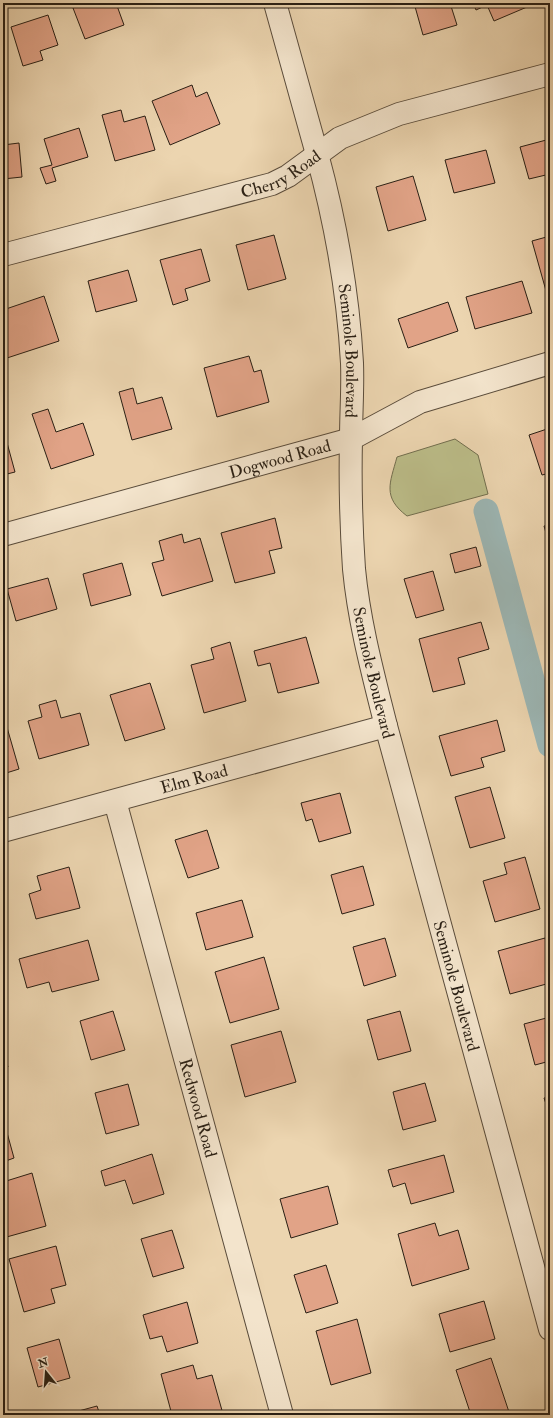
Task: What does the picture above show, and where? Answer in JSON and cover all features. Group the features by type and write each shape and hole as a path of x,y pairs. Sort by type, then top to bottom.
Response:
{"street":[{"name":"Seminole Boulevard","path":"275,3 333,212 342,262 347,298 352,364 350,502 354,570 365,643 386,726 550,1329"},
{"name":"Cherry Road","path":"3,254 272,184 288,176 340,138 399,114 550,74"},
{"name":"Dogwood Road","path":"3,535 351,439 420,402 550,363"},
{"name":"Elm Road","path":"3,831 386,726"},
{"name":"Redwood Road","path":"115,800 282,1415"}],"green space":[{"path":"455,439 478,455 488,494 407,516 399,509 391,496 390,482 397,457"}],"building":[{"path":"86,3 116,3 124,25 85,39 73,8"},
{"path":"414,3 450,3 457,25 423,35"},
{"path":"473,3 525,3 527,7 494,21 487,5 476,10"},
{"path":"48,15 58,45 40,51 43,60 23,66 11,27"},
{"path":"192,85 196,97 207,92 220,124 170,145 152,101"},
{"path":"121,110 124,122 145,116 155,150 115,161 102,115"},
{"path":"79,128 88,157 52,168 56,181 46,184 40,168 52,165 44,139"},
{"path":"550,139 550,174 529,179 520,147"},
{"path":"19,143 22,177 3,179 3,145"},
{"path":"486,150 495,183 454,193 445,160"},
{"path":"413,176 426,220 388,231 376,187"},
{"path":"274,235 286,279 248,290 236,245"},
{"path":"550,236 550,305 532,241"},
{"path":"201,249 210,281 185,289 188,300 173,305 160,260"},
{"path":"128,270 137,301 96,312 88,281"},
{"path":"522,281 532,313 475,329 466,297"},
{"path":"44,296 59,341 7,358 3,346 3,310"},
{"path":"448,302 458,331 408,348 398,319"},
{"path":"249,356 254,372 261,370 269,402 217,417 204,368"},
{"path":"133,388 137,404 162,397 172,429 132,440 119,392"},
{"path":"48,409 56,432 83,423 94,455 51,469 32,414"},
{"path":"550,428 550,473 542,475 529,435"},
{"path":"6,439 15,472 3,475 3,440"},
{"path":"275,518 282,548 269,551 275,573 235,583 221,533"},
{"path":"550,525 550,547 544,526"},
{"path":"182,534 184,543 200,538 213,581 162,596 152,563 164,560 159,541"},
{"path":"476,547 481,566 455,573 450,554"},
{"path":"122,563 131,595 91,606 83,574"},
{"path":"433,571 444,610 416,618 404,579"},
{"path":"48,578 57,609 16,621 7,589"},
{"path":"481,622 489,649 458,658 465,684 433,692 419,639"},
{"path":"306,637 319,683 278,693 270,663 258,666 254,651"},
{"path":"230,642 246,701 204,713 191,665 214,659 211,648"},
{"path":"150,683 165,729 125,741 110,695"},
{"path":"56,700 61,718 80,713 89,745 39,759 28,721 42,717 39,705"},
{"path":"4,717 19,769 3,774 3,718"},
{"path":"497,720 505,751 481,758 484,767 451,776 439,736"},
{"path":"490,787 505,838 470,848 455,797"},
{"path":"340,793 351,833 319,842 312,819 306,821 301,803"},
{"path":"207,830 219,868 188,878 175,840"},
{"path":"525,857 540,909 495,922 483,881 507,874 504,863"},
{"path":"363,866 374,905 342,914 331,875"},
{"path":"69,867 80,908 36,919 29,894 41,890 37,876"},
{"path":"242,900 253,937 206,950 196,913"},
{"path":"385,938 396,976 364,986 353,947"},
{"path":"545,938 550,958 550,983 510,994 498,951"},
{"path":"88,940 99,980 52,992 49,982 27,988 19,959"},
{"path":"264,957 279,1009 230,1023 215,972"},
{"path":"113,1011 125,1050 91,1060 80,1021"},
{"path":"400,1011 411,1051 378,1060 367,1020"},
{"path":"550,1017 550,1061 535,1065 524,1024"},
{"path":"281,1031 296,1082 245,1097 231,1045"},
{"path":"3,1051 8,1067 3,1069"},
{"path":"425,1083 436,1121 403,1130 393,1092"},
{"path":"128,1084 139,1125 106,1134 95,1093"},
{"path":"550,1097 550,1116 544,1098"},
{"path":"3,1118 14,1158 3,1162"},
{"path":"152,1154 164,1194 133,1204 125,1180 105,1186 101,1171"},
{"path":"444,1155 454,1192 411,1204 405,1183 393,1187 388,1170"},
{"path":"32,1173 46,1226 3,1238 3,1182"},
{"path":"328,1186 338,1224 291,1238 280,1199"},
{"path":"435,1223 439,1236 458,1230 469,1269 412,1286 398,1234"},
{"path":"172,1230 184,1268 153,1277 141,1239"},
{"path":"56,1246 66,1285 51,1289 55,1303 24,1312 9,1259"},
{"path":"326,1265 338,1303 306,1313 294,1275"},
{"path":"484,1301 495,1339 450,1352 439,1314"},
{"path":"187,1302 198,1343 167,1352 162,1336 150,1339 143,1315"},
{"path":"357,1319 371,1373 331,1385 316,1331"},
{"path":"59,1339 70,1378 38,1387 27,1348"},
{"path":"491,1358 510,1415 471,1415 456,1370"},
{"path":"193,1365 197,1379 212,1375 223,1414 172,1415 161,1374"},
{"path":"97,1406 100,1415 64,1415"}],"waterway":[{"path":"486,511 550,745"}]}
